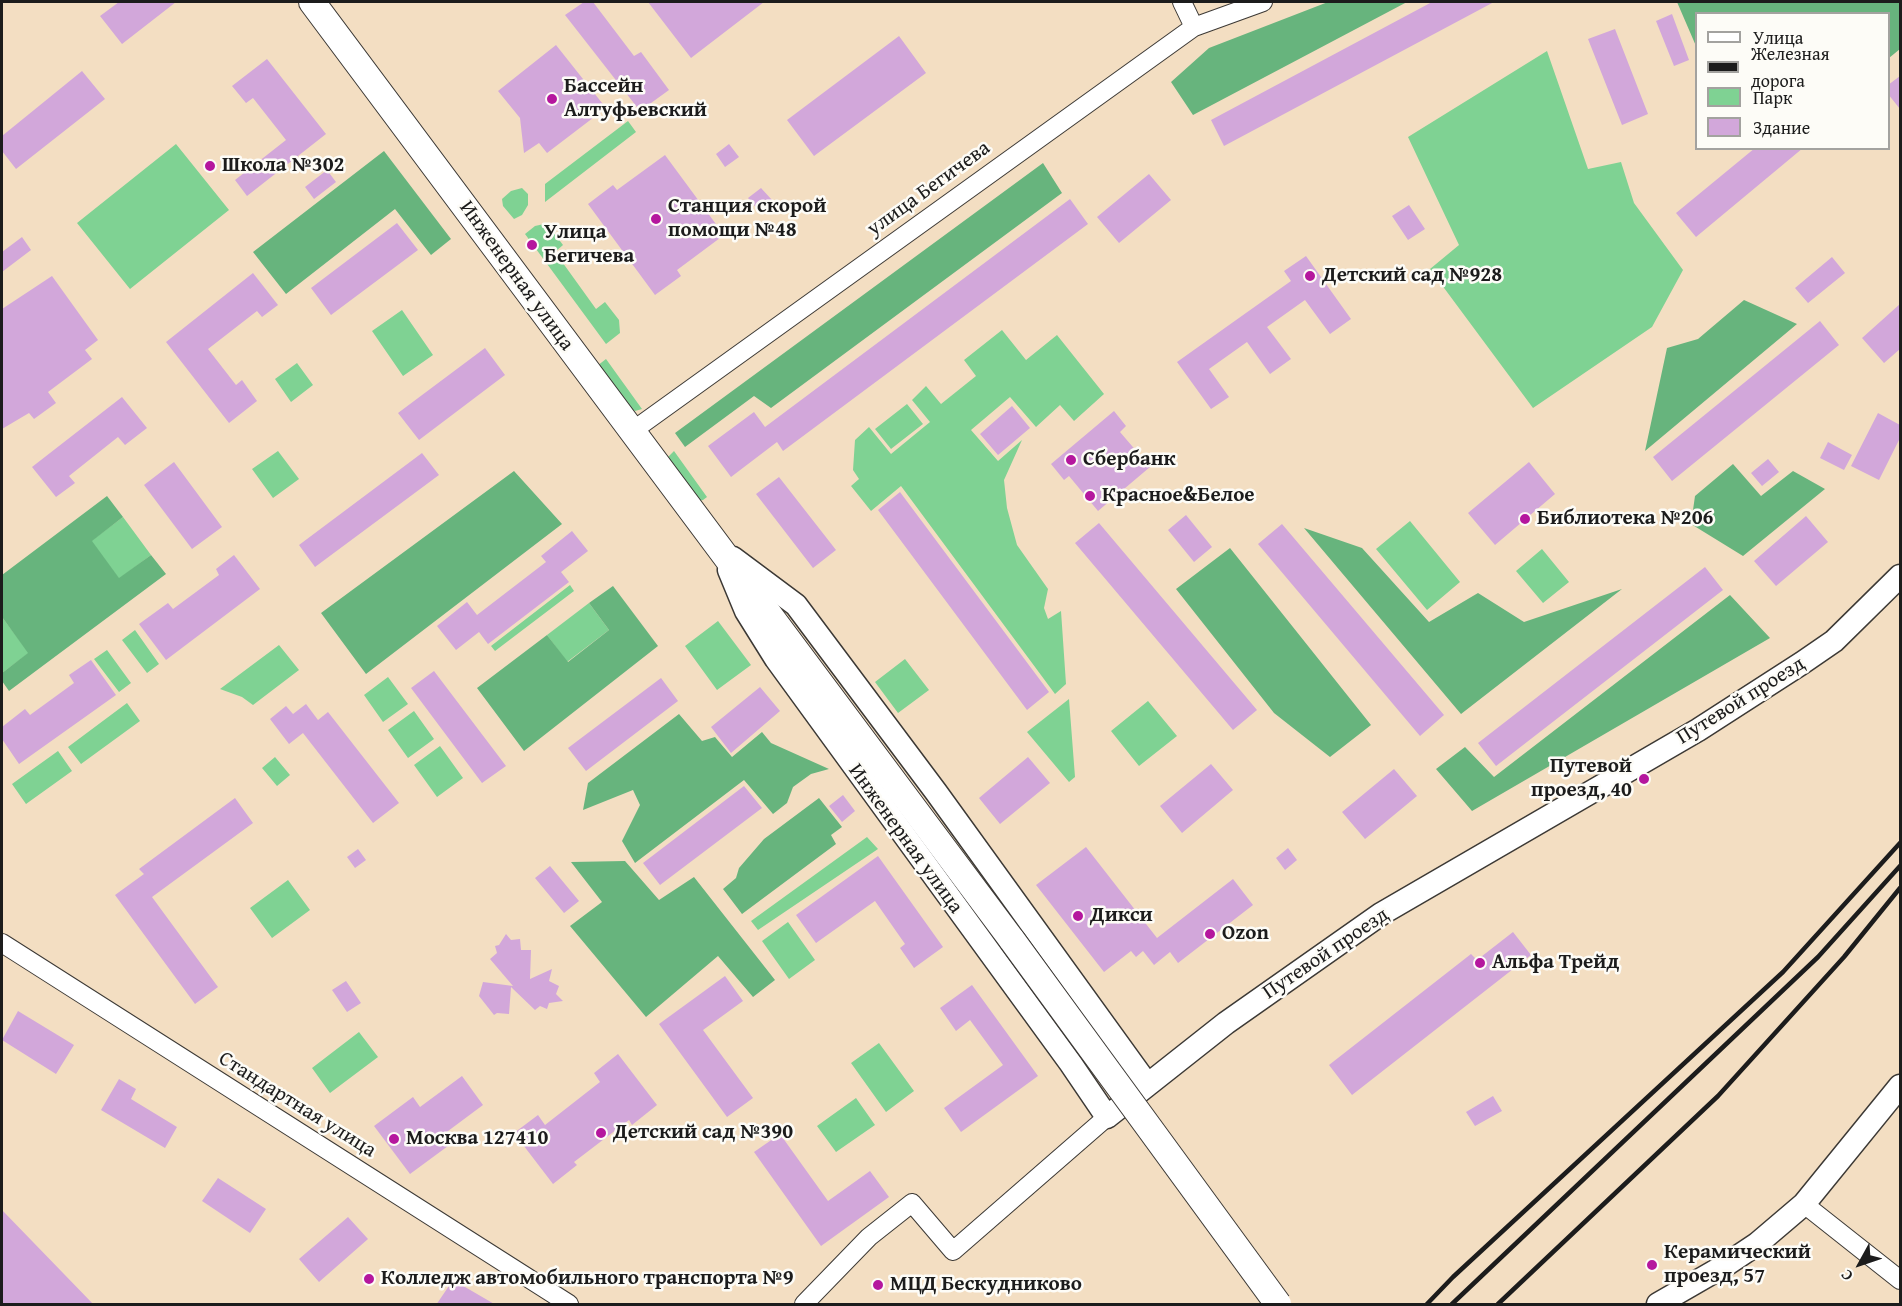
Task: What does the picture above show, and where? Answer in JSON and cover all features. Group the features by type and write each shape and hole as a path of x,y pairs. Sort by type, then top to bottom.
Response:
{"main road":[{"name":"Инженерная улица","path":"312,2 631,432 722,550"},
{"path":"722,550 1012,940 1278,1305"}],"street":[{"path":"1182,2 1194,27"},
{"name":"улица Бегичева","path":"631,432 1194,27 1263,2"},
{"name":"Инженерная улица","path":"722,550 796,605 943,800 1147,1084"},
{"name":"Инженерная улица","path":"722,550 746,611 776,659 1071,1064 1107,1117"},
{"name":"Путевой проезд","path":"804,1305 869,1237 912,1203 953,1251 1107,1117 1226,1023 1381,914 1698,730 1802,663 1834,641 1900,576"},
{"name":"Стандартная улица","path":"2,943 569,1305"},
{"path":"1658,1305 1756,1244 1804,1204 1900,1086"},
{"path":"1804,1204 1900,1280"}],"green space":[{"path":"1328,2 1407,2 1193,115 1171,82 1209,48"},
{"path":"1677,2 1900,2 1900,49 1890,57 1890,12 1695,12 1695,44"},
{"path":"1547,51 1588,169 1621,162 1634,203 1683,270 1652,327 1533,408 1430,269 1459,245 1408,137"},
{"path":"628,121 636,132 545,202 545,184"},
{"path":"176,144 229,210 130,289 77,223"},
{"path":"384,151 451,239 431,255 395,209 286,294 253,252"},
{"path":"1043,163 1062,193 771,408 754,396 685,447 675,433"},
{"path":"522,188 528,194 528,205 522,215 514,219 503,206 502,199 511,191"},
{"path":"544,224 551,229 563,245 555,252 596,309 605,302 619,320 620,333 606,344 525,234 535,226"},
{"path":"1744,300 1797,324 1645,451 1667,348 1698,339"},
{"path":"402,310 433,355 403,376 372,331"},
{"path":"1002,330 1026,360 1057,335 1104,394 1074,421 1060,405 1036,427 1010,397 971,430 998,461 1022,440 1004,480 1007,508 1017,545 1048,589 1044,608 1048,619 1061,611 1066,684 1055,694 901,486 871,511 851,486 859,479 853,470 855,440 869,427 891,454 930,422 912,400 926,386 941,404 976,376 964,360"},
{"path":"606,359 642,409 635,411 629,408 597,366"},
{"path":"297,363 313,385 291,402 275,379"},
{"path":"907,404 923,424 891,449 875,429"},
{"path":"278,451 299,479 273,498 252,469"},
{"path":"674,451 707,497 703,500 698,501 667,458"},
{"path":"1733,464 1761,496 1793,471 1825,489 1743,556 1691,524 1695,496"},
{"path":"514,471 562,524 366,674 321,613"},
{"path":"107,496 123,517 92,541 119,578 151,555 166,574 9,691 2,681 2,673 28,653 2,617 2,575"},
{"path":"123,517 151,555 119,579 91,541"},
{"path":"1410,521 1460,582 1427,610 1376,549"},
{"path":"1304,528 1362,548 1429,622 1478,593 1524,622 1622,589 1461,714"},
{"path":"1230,548 1371,725 1330,757 1274,713 1176,589"},
{"path":"1542,549 1569,582 1543,603 1516,571"},
{"path":"570,585 574,591 495,651 491,646"},
{"path":"613,586 658,646 524,751 477,688 547,635 568,662 609,630 589,603"},
{"path":"1730,595 1770,638 1472,811 1436,769 1465,747 1494,777"},
{"path":"589,603 609,630 567,662 547,635"},
{"path":"2,617 29,653 2,673"},
{"path":"718,621 751,665 717,690 685,646"},
{"path":"135,630 159,664 147,673 122,640"},
{"path":"279,645 299,670 253,705 242,697 220,689"},
{"path":"107,650 131,683 119,692 94,659"},
{"path":"905,659 929,690 898,713 875,682"},
{"path":"388,677 408,704 383,722 364,695"},
{"path":"1069,699 1075,777 1069,782 1027,732"},
{"path":"1148,701 1177,736 1139,766 1111,731"},
{"path":"127,703 140,721 81,764 68,747"},
{"path":"414,711 434,739 408,758 388,730"},
{"path":"679,714 702,741 715,737 732,757 762,732 771,743 829,769 811,774 793,787 787,803 773,814 744,780 635,863 622,841 640,805 633,790 583,810 588,783"},
{"path":"440,746 463,778 437,797 414,765"},
{"path":"58,751 72,771 26,804 12,784"},
{"path":"275,757 290,775 277,786 262,768"},
{"path":"819,798 842,827 831,835 836,844 742,914 723,889 736,878 739,868 764,839"},
{"path":"867,837 878,849 758,930 751,921"},
{"path":"625,861 659,900 694,877 775,980 753,997 718,956 646,1017 570,926 602,902 571,862"},
{"path":"288,880 310,910 272,938 250,908"},
{"path":"788,922 815,960 789,979 762,941"},
{"path":"359,1032 378,1057 330,1093 312,1068"},
{"path":"879,1043 914,1091 886,1112 851,1063"},
{"path":"856,1098 875,1125 836,1152 817,1126"}],"building":[{"path":"119,2 176,2 122,44 100,16"},
{"path":"584,2 593,2 634,56 641,52 669,90 640,111 565,15"},
{"path":"648,2 764,2 691,58"},
{"path":"1432,2 1494,2 1224,146 1211,120"},
{"path":"1672,14 1689,60 1674,66 1656,21"},
{"path":"1615,29 1648,114 1622,125 1588,39"},
{"path":"899,36 926,73 814,156 787,120"},
{"name":"Бассейн Алтуфьевский","path":"556,45 606,108 547,153 539,143 524,153 520,118 498,91"},
{"path":"267,59 326,134 247,196 235,180 286,140 253,98 246,103 232,86"},
{"path":"82,71 105,99 16,169 2,151 2,136"},
{"path":"1900,76 1900,109 1890,96 1890,84"},
{"path":"729,144 739,157 725,167 716,154"},
{"path":"1753,150 1801,150 1696,237 1676,213"},
{"name":"Станция скорой помощи №48","path":"665,155 724,235 677,270 681,276 655,295 588,204 613,185 617,190"},
{"path":"327,170 336,182 314,199 305,187"},
{"path":"1149,174 1171,200 1119,243 1097,217"},
{"path":"761,188 772,200 759,211 748,198"},
{"path":"1070,199 1088,224 783,451 777,442 731,477 708,446 754,412 765,427"},
{"path":"1409,205 1425,229 1408,240 1392,216"},
{"path":"397,223 418,250 331,315 311,288"},
{"path":"22,237 31,250 2,272 2,252"},
{"path":"1306,256 1351,319 1330,334 1305,300 1267,327 1291,359 1270,374 1247,342 1209,369 1229,397 1211,409 1177,362 1291,281 1284,271"},
{"path":"1832,257 1845,273 1808,303 1795,288"},
{"path":"253,273 278,305 262,317 257,311 208,349 236,385 242,380 257,401 229,423 166,342"},
{"path":"52,276 98,340 85,350 92,359 48,392 56,403 34,419 29,413 2,429 2,309"},
{"path":"1900,304 1900,349 1884,363 1862,338"},
{"path":"1820,321 1839,345 1672,481 1653,457"},
{"path":"485,348 505,375 419,440 398,413"},
{"path":"122,397 147,428 125,445 118,437 69,476 75,483 56,497 32,467"},
{"path":"1012,406 1030,428 998,455 980,434"},
{"path":"1114,411 1126,426 1120,432 1150,467 1098,511 1069,476 1064,480 1051,464"},
{"path":"1878,413 1900,425 1900,438 1879,480 1851,466"},
{"path":"1828,442 1852,455 1844,470 1820,458"},
{"path":"422,453 439,475 315,567 299,545"},
{"path":"1768,459 1779,472 1762,486 1751,473"},
{"path":"174,462 222,527 192,549 144,485"},
{"path":"1529,462 1555,494 1495,545 1468,513"},
{"path":"779,477 836,550 813,568 756,494"},
{"path":"900,492 1049,692 1027,710 878,510"},
{"path":"1186,515 1212,547 1194,562 1168,530"},
{"path":"1806,516 1828,542 1776,586 1754,561"},
{"path":"1099,523 1257,710 1233,730 1075,543"},
{"path":"1282,524 1444,715 1420,736 1258,544"},
{"path":"572,531 588,551 561,572 569,582 488,644 479,632 456,650 437,626 467,602 477,615 546,562 541,556"},
{"path":"234,555 260,589 166,660 139,624 168,603 173,609 219,575 216,569"},
{"path":"1705,567 1723,590 1496,766 1478,743"},
{"path":"91,660 116,695 19,764 2,739 2,727 25,709 30,715 74,683 69,675"},
{"path":"434,671 506,766 482,783 411,688"},
{"path":"661,678 678,701 586,771 568,748"},
{"path":"760,687 780,711 731,753 711,727"},
{"path":"306,704 318,720 328,712 399,803 373,823 303,733 289,744 270,719 286,706 293,714"},
{"path":"1028,757 1050,783 1000,824 979,798"},
{"path":"1211,764 1233,790 1182,833 1160,806"},
{"path":"1394,769 1417,796 1365,839 1342,812"},
{"path":"744,786 762,808 660,885 643,863"},
{"path":"843,795 855,811 842,822 829,806"},
{"path":"235,798 253,823 152,897 218,987 195,1004 115,895 144,874 139,869"},
{"path":"1086,847 1157,938 1233,879 1253,905 1178,963 1170,952 1154,965 1143,951 1136,957 1131,951 1104,972 1036,885"},
{"path":"1288,848 1297,860 1285,870 1276,858"},
{"path":"358,849 366,860 355,868 347,857"},
{"path":"878,856 943,947 914,968 900,948 905,944 875,901 816,943 796,915"},
{"path":"550,866 579,901 564,913 535,878"},
{"path":"1513,932 1531,955 1352,1095 1329,1065 1471,954 1477,960"},
{"path":"506,934 511,940 520,939 521,950 531,950 530,979 552,969 549,981 559,986 556,994 563,1001 549,1003 547,1009 540,1006 535,1010 511,987 509,1014 494,1015 479,996 483,982 513,986 490,959 497,953 495,946 499,945"},
{"path":"725,976 743,1001 703,1030 753,1098 727,1117 659,1024"},
{"path":"346,981 361,1003 347,1012 332,990"},
{"path":"972,985 1038,1076 961,1132 944,1108 1003,1065 970,1020 956,1031 940,1008"},
{"path":"18,1011 74,1045 56,1074 2,1040"},
{"path":"618,1054 657,1105 632,1125 629,1120 574,1162 577,1165 553,1184 514,1133 538,1115 545,1125 600,1082 594,1073"},
{"path":"462,1076 483,1105 440,1137 448,1146 410,1174 374,1126 413,1097 420,1107"},
{"path":"119,1079 136,1089 131,1099 177,1127 165,1148 101,1110"},
{"path":"1493,1096 1502,1111 1475,1126 1466,1112"},
{"path":"780,1134 828,1201 870,1171 889,1197 821,1246 754,1152"},
{"path":"218,1178 266,1209 250,1233 202,1201"},
{"path":"2,1210 94,1305 2,1305"},
{"path":"348,1217 368,1239 319,1282 299,1259"},
{"path":"453,1280 496,1305 436,1305"}],"railway":[{"path":"1427,1304 1453,1277 1783,972 1900,843"},
{"path":"1452,1304 1818,957 1900,866"},
{"path":"1498,1304 1718,1096 1844,957 1900,888"}],"place":[{"name":"Бассейн Алтуфьевский","path":"552,99"},
{"name":"Школа №302","path":"210,166"},
{"name":"Станция скорой помощи №48","path":"656,219"},
{"name":"Улица Бегичева","path":"532,245"},
{"name":"Детский сад №928","path":"1310,276"},
{"name":"Сбербанк","path":"1071,460"},
{"name":"Красное&Белое","path":"1090,496"},
{"name":"Библиотека №206","path":"1525,519"},
{"name":"Путевой проезд, 40","path":"1644,779"},
{"name":"Дикси","path":"1078,916"},
{"name":"Ozon","path":"1210,934"},
{"name":"Альфа Трейд","path":"1480,963"},
{"name":"Детский сад №390","path":"601,1133"},
{"name":"Москва 127410","path":"394,1139"},
{"name":"Керамический проезд, 57","path":"1652,1265"},
{"name":"Колледж автомобильного транспорта №9","path":"369,1279"},
{"name":"МЦД Бескудниково","path":"878,1285"}]}
